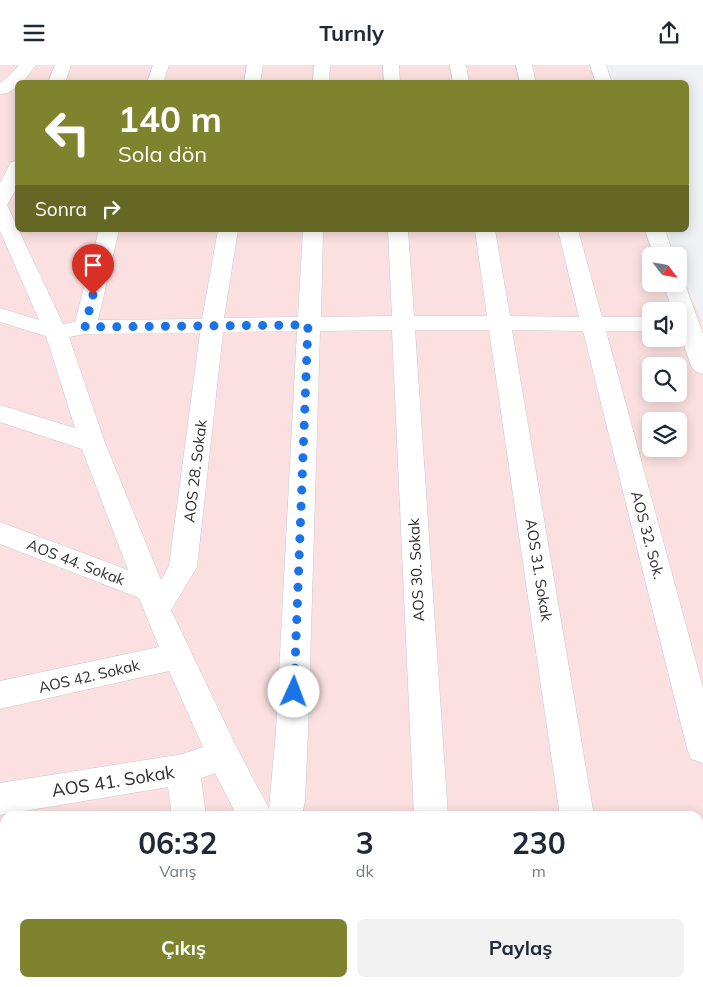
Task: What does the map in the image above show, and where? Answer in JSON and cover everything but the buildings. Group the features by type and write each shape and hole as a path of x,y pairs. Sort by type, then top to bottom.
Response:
{"street":[{"path":"1,88 13,82 29,65"},
{"path":"57,80 64,65"},
{"path":"156,80 161,65"},
{"path":"252,80 255,65"},
{"path":"321,80 322,65"},
{"path":"391,65 392,80"},
{"path":"458,65 460,80"},
{"path":"524,65 527,80"},
{"path":"598,65 603,80"},
{"path":"0,202 15,172"},
{"path":"0,209 56,332 92,443 177,656 223,755 252,811"},
{"path":"85,327 109,232"},
{"name":"AOS 28. Sokak","path":"154,599 171,588 183,567 212,325 228,232"},
{"path":"286,811 292,731 313,232"},
{"name":"AOS 30. Sokak","path":"398,232 431,811"},
{"name":"AOS 31. Sokak","path":"486,232 576,811"},
{"name":"AOS 32. Sok.","path":"569,232 703,748"},
{"path":"656,232 661,247"},
{"path":"0,315 56,332 85,327 212,325 642,323"},
{"path":"687,332 703,366"},
{"path":"0,413 92,443"},
{"name":"AOS 44. Sokak","path":"0,533 154,599"},
{"name":"AOS 42. Sokak","path":"9,688 177,656"},
{"name":"AOS 41. Sokak","path":"0,799 183,769 223,755"},
{"path":"183,769 188,811"}],"shaded area":[{"path":"0,65 604,65 609,80 15,80 15,232 663,232 670,247 642,247 642,293 688,293 688,288 703,325 703,811 0,811"}],"route":[{"path":"93,295 85,327 308,325 294,692"}]}
